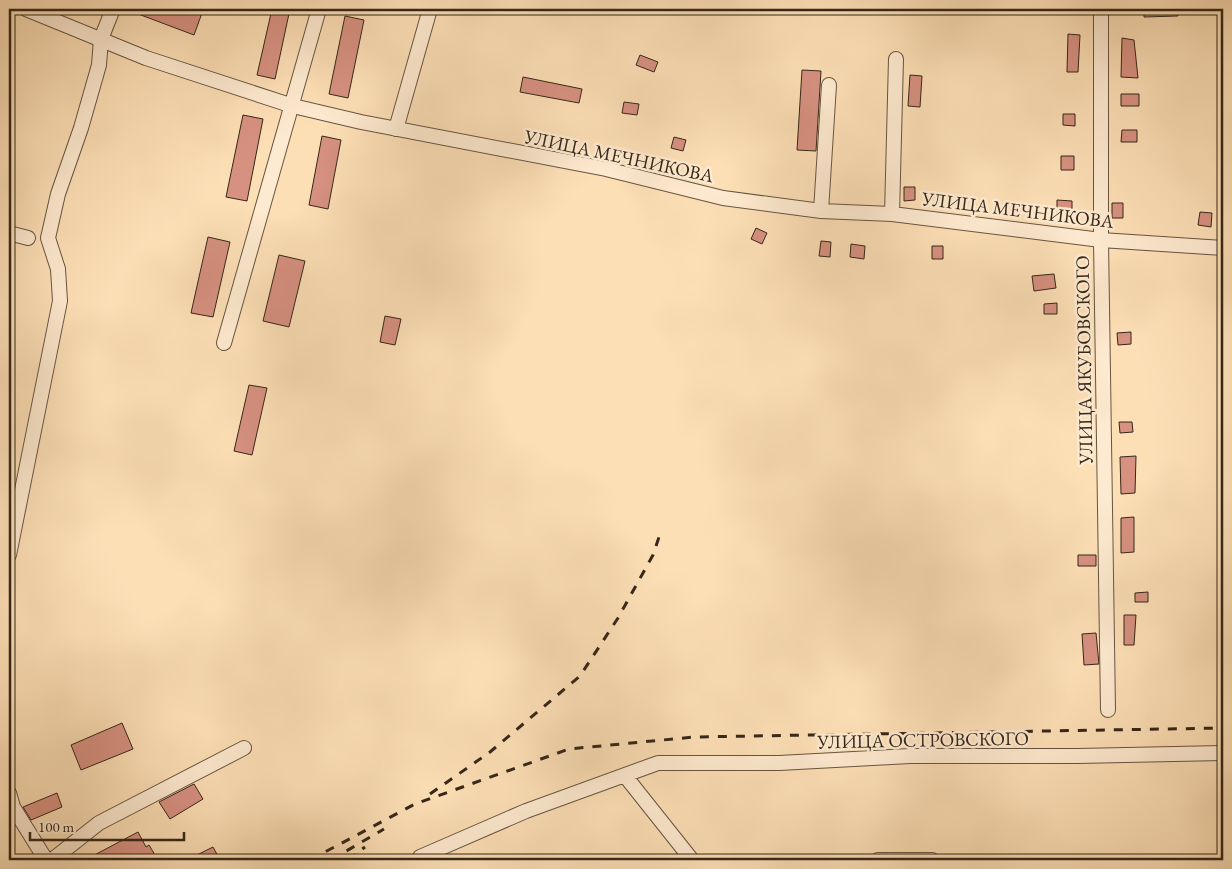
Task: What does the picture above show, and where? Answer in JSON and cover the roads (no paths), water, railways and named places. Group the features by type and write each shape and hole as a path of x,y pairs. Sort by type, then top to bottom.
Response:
{"street":[{"name":"УЛИЦА МЕЧНИКОВА","path":"26,9 146,58 293,106 396,129 606,169 723,198 821,211 892,214 1101,240 1223,248"},
{"path":"9,555 13,511 60,301 58,269 48,238 58,194 99,65 101,40 113,9"},
{"path":"224,343 293,106 319,9"},
{"path":"396,129 430,9"},
{"name":"УЛИЦА ЯКУБОВСКОГО","path":"1101,9 1101,240 1108,710"},
{"path":"892,214 896,59"},
{"path":"821,211 829,86"},
{"path":"9,233 28,238"},
{"path":"52,860 99,823 244,748"},
{"name":"УЛИЦА ОСТРОВСКОГО","path":"422,859 526,811 658,763 779,763 910,756 1077,756 1223,753"},
{"path":"626,776 692,860"},
{"path":"9,793 13,807 46,860"},
{"path":"878,860 932,860"}],"railway":[{"path":"430,794 490,752 580,676 618,618 653,555 660,534"},
{"path":"310,860 415,804 569,749 694,737 1223,728"},
{"path":"331,860 384,829"},
{"path":"348,860 365,847"}]}
